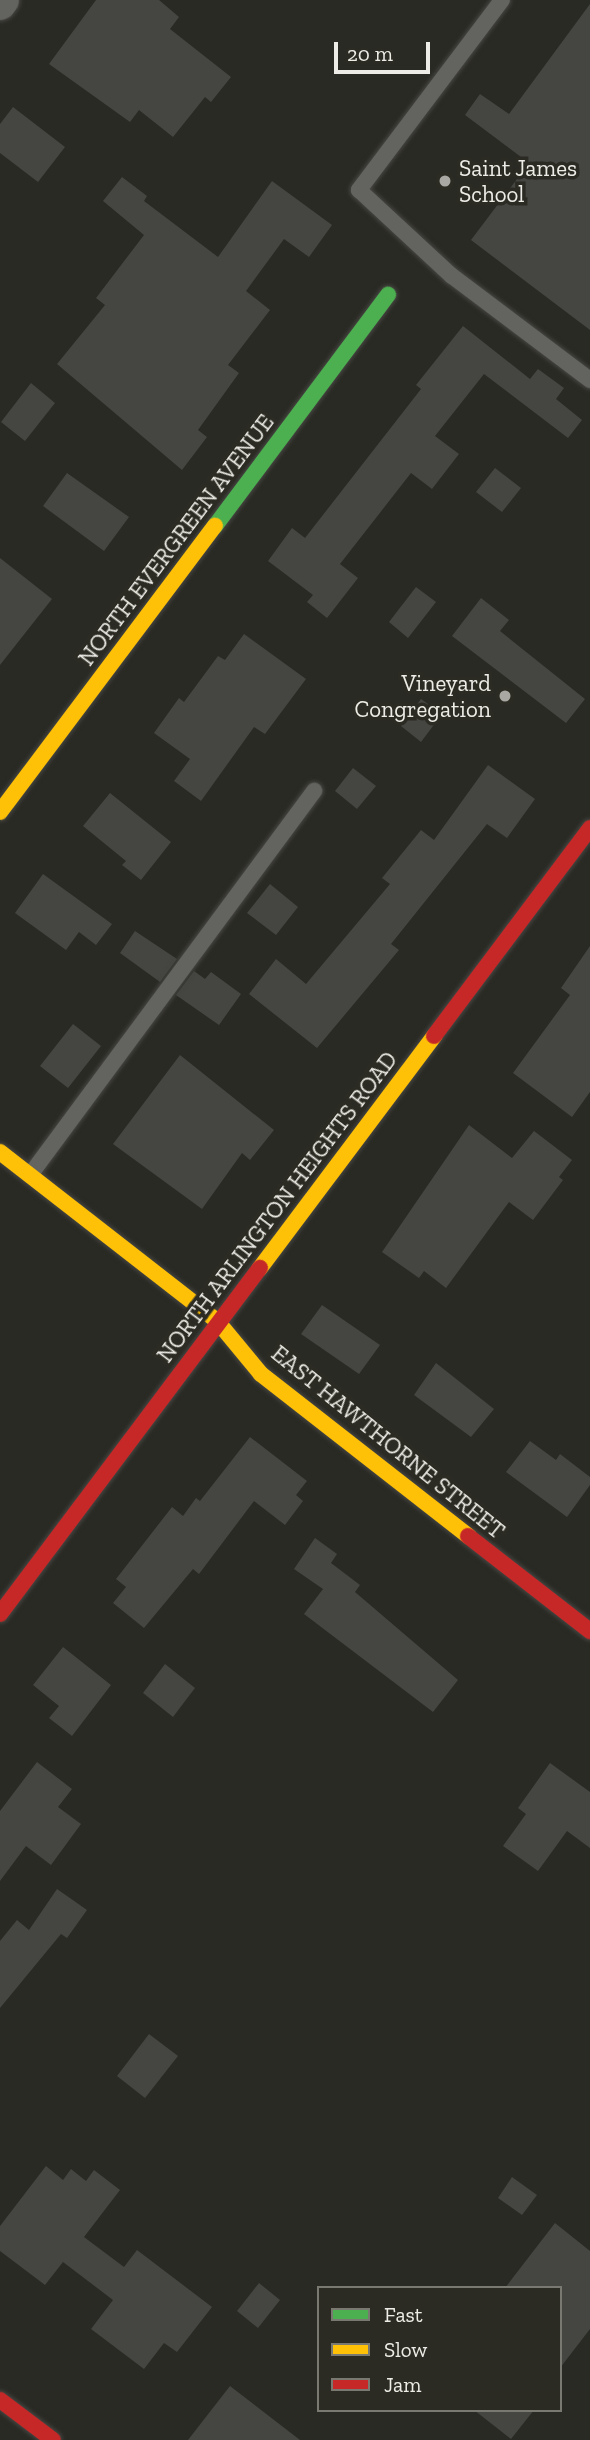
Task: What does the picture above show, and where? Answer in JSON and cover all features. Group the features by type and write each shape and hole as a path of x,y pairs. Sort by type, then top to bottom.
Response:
{"street":[{"path":"0,5 4,0"},
{"name":"NORTH EVERGREEN AVENUE","path":"0,812 388,295"},
{"name":"NORTH ARLINGTON HEIGHTS ROAD","path":"0,1614 590,828"},
{"name":"EAST HAWTHORNE STREET","path":"0,1153 218,1322 261,1374 590,1631"},
{"path":"4,2410 52,2440"}],"lane":[{"path":"502,0 359,190 452,276 590,380"},
{"path":"30,1175 314,791"}],"building":[{"path":"96,0 159,0 179,17 170,29 231,77 211,102 205,97 173,137 139,110 130,122 49,64"},
{"path":"590,4 590,330 471,240 529,163 465,115 480,94 509,114"},
{"path":"13,107 65,147 38,182 0,153 0,124"},
{"path":"122,177 147,196 144,201 218,257 272,181 332,225 309,257 284,239 246,291 270,310 228,365 239,373 198,430 207,437 182,470 57,364 105,305 96,298 144,235 103,201"},
{"path":"463,326 530,379 538,369 564,388 556,399 582,420 568,438 484,374 435,436 459,454 432,489 411,473 340,564 358,578 327,618 307,602 313,595 268,561 292,528 305,538 421,389 416,385"},
{"path":"31,383 55,403 25,441 1,422"},
{"path":"495,468 521,488 502,512 476,492"},
{"path":"67,473 129,517 104,551 43,506"},
{"path":"0,558 52,599 0,665"},
{"path":"416,587 436,602 408,638 389,622"},
{"path":"481,598 509,620 500,631 585,699 566,723 452,636"},
{"path":"244,634 306,679 265,734 254,727 201,801 174,781 190,759 154,733 179,698 184,702 218,656 225,660"},
{"path":"421,699 442,714 421,742 401,726"},
{"path":"488,765 535,799 507,838 487,824 391,944 399,950 317,1048 249,994 276,959 306,984 390,884 382,878 421,830 434,840"},
{"path":"353,768 376,786 357,809 335,791"},
{"path":"110,793 171,842 141,880 122,865 126,861 83,826"},
{"path":"43,874 112,924 96,945 79,932 66,950 15,913"},
{"path":"270,884 298,907 276,935 247,913"},
{"path":"135,931 177,959 160,982 120,953"},
{"path":"590,946 590,1092 572,1117 513,1073 570,995 561,988"},
{"path":"194,971 205,979 211,972 241,994 219,1025 176,995"},
{"path":"73,1024 101,1046 68,1088 40,1066"},
{"path":"180,1055 274,1130 250,1160 242,1153 202,1209 113,1144"},
{"path":"469,1125 512,1158 534,1131 572,1160 559,1177 563,1180 533,1220 509,1202 446,1288 424,1271 419,1278 382,1252"},
{"path":"322,1305 380,1345 359,1374 301,1334"},
{"path":"436,1363 494,1409 471,1437 414,1395"},
{"path":"250,1437 307,1481 296,1495 303,1501 285,1525 254,1501 199,1574 193,1569 144,1628 113,1603 126,1587 116,1579 172,1507 183,1516 196,1498 200,1501"},
{"path":"530,1441 556,1460 560,1454 590,1477 590,1485 567,1517 506,1472"},
{"path":"315,1538 337,1554 331,1563 360,1585 355,1592 458,1680 433,1712 304,1614 323,1589 294,1569"},
{"path":"63,1647 111,1685 72,1736 49,1718 59,1706 33,1685"},
{"path":"165,1664 195,1688 173,1717 143,1693"},
{"path":"37,1762 72,1789 58,1807 81,1824 51,1865 26,1846 0,1881 0,1811"},
{"path":"550,1763 590,1792 590,1848 567,1831 538,1871 503,1846 526,1814 518,1808"},
{"path":"57,1889 87,1910 67,1938 61,1934 0,2008 0,1941 17,1920 29,1930"},
{"path":"149,2034 178,2056 145,2098 117,2076"},
{"path":"46,2166 63,2180 71,2169 86,2181 94,2170 120,2190 84,2237 124,2267 137,2250 212,2307 177,2352 164,2343 144,2369 91,2329 113,2300 63,2262 45,2285 0,2251 0,2226"},
{"path":"512,2177 537,2195 522,2215 498,2198"},
{"path":"555,2223 590,2251 590,2329 562,2365 562,2286 507,2286"},
{"path":"259,2283 280,2300 258,2328 237,2311"},
{"path":"230,2386 300,2440 188,2440"},
{"path":"477,2412 532,2412 511,2439"}],"traffic: fast":[{"path":"215,526 388,295"}],"traffic: slow":[{"path":"0,812 215,526"},
{"path":"260,1268 434,1036"},
{"path":"0,1152 218,1322 261,1374 468,1536"}],"traffic: jam":[{"path":"434,1036 590,828"},
{"path":"0,1614 260,1268"},
{"path":"468,1536 590,1631"},
{"path":"0,2400 53,2440"}],"place":[{"name":"Saint James School","path":"445,181"},
{"name":"Vineyard Congregation","path":"505,696"}]}
